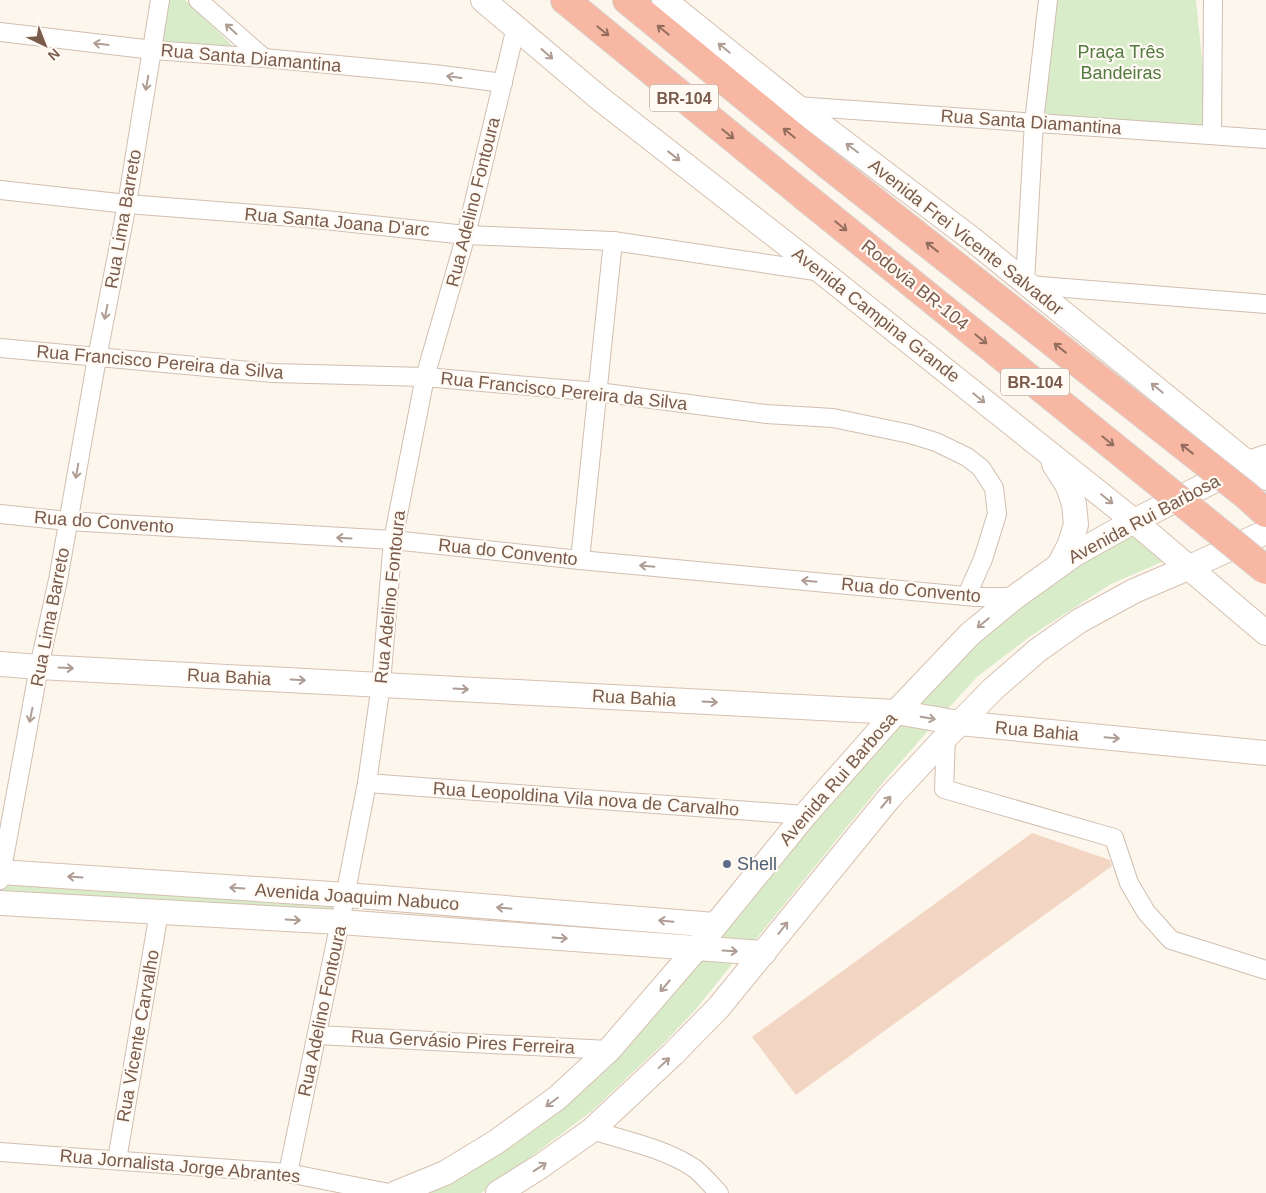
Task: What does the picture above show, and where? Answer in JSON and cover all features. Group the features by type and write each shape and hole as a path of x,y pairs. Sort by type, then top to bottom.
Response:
{"highway":[{"name":"Rodovia BR-104","path":"565,0 1266,570"},
{"name":"BR-104","path":"627,0 827,164 1246,495 1266,513"}],"main road":[{"name":"Avenida Campina Grande","path":"483,0 598,97 1045,450 1266,633"},
{"name":"Avenida Frei Vicente Salvador","path":"664,0 796,106 965,233 1260,466"},
{"path":"1045,450 1068,486 1074,504 1076,525 1069,546 1058,566"},
{"name":"Avenida Rui Barbosa","path":"396,1193 445,1173 496,1142 557,1098 609,1050 715,926 805,815 896,712 970,634 1015,597 1075,554 1134,522 1260,466"},
{"path":"498,1193 541,1166 592,1130 673,1054 719,1007 890,797 993,689 1038,650 1079,621 1134,591 1266,532"},
{"name":"Rua Bahia","path":"0,664 896,712 952,730 1266,753"},
{"name":"Avenida Joaquim Nabuco","path":"0,875 346,895 715,926"},
{"name":"Avenida Joaquim Nabuco","path":"0,903 340,922 764,953"}],"street":[{"name":"Rua Lima Barreto","path":"0,875 58,580 97,358 127,204 160,0"},
{"path":"198,0 264,58"},
{"path":"1048,0 1034,122 1026,283 1266,304"},
{"path":"1212,135 1213,0"},
{"name":"Rua Adelino Fontoura","path":"288,1173 368,783 381,684 393,540 425,378 466,235 516,27"},
{"name":"Rua Santa Diamantina","path":"0,32 153,50 434,74 503,83"},
{"name":"Rua Santa Diamantina","path":"796,106 1266,139"},
{"name":"Rua Santa Joana D'arc","path":"0,190 127,204 306,218 466,235 613,242 822,272"},
{"path":"580,560 613,242"},
{"name":"Rua Francisco Pereira da Silva","path":"0,348 273,373 425,378 598,392 766,414 833,418 910,434 936,442 967,457 981,468 994,488 997,514 983,559 967,596"},
{"name":"Rua do Convento","path":"0,514 68,521 393,540 580,560 976,597 1015,597"},
{"path":"952,730 944,789 1114,838 1129,883 1146,912 1171,940 1266,970"},
{"name":"Rua Leopoldina Vila nova de Carvalho","path":"368,783 805,815"},
{"name":"Rua Vicente Carvalho","path":"117,1160 159,912"},
{"name":"Rua Gervásio Pires Ferreira","path":"317,1035 609,1050"},
{"path":"592,1130 660,1151 680,1160 695,1169 701,1185 719,1193"},
{"name":"Rua Jornalista Jorge Abrantes","path":"0,1152 288,1173 389,1193"}],"green space":[{"path":"167,0 185,0 240,53 161,44"},
{"name":"Praça Três Bandeiras","path":"1057,0 1196,0 1209,127 1043,125"},
{"path":"1132,527 1171,558 1111,584 1032,635 978,676 941,716 906,708 978,633"},
{"path":"897,717 933,725 885,780 752,944 709,939"},
{"path":"4,877 344,896 339,919 1,898"},
{"path":"699,954 736,959 697,1008 665,1042 593,1110 481,1193 409,1193 479,1159"}],"building":[{"path":"1032,833 1110,860 1112,866 796,1095 752,1037"}],"place":[{"name":"Shell","path":"727,864"}]}
